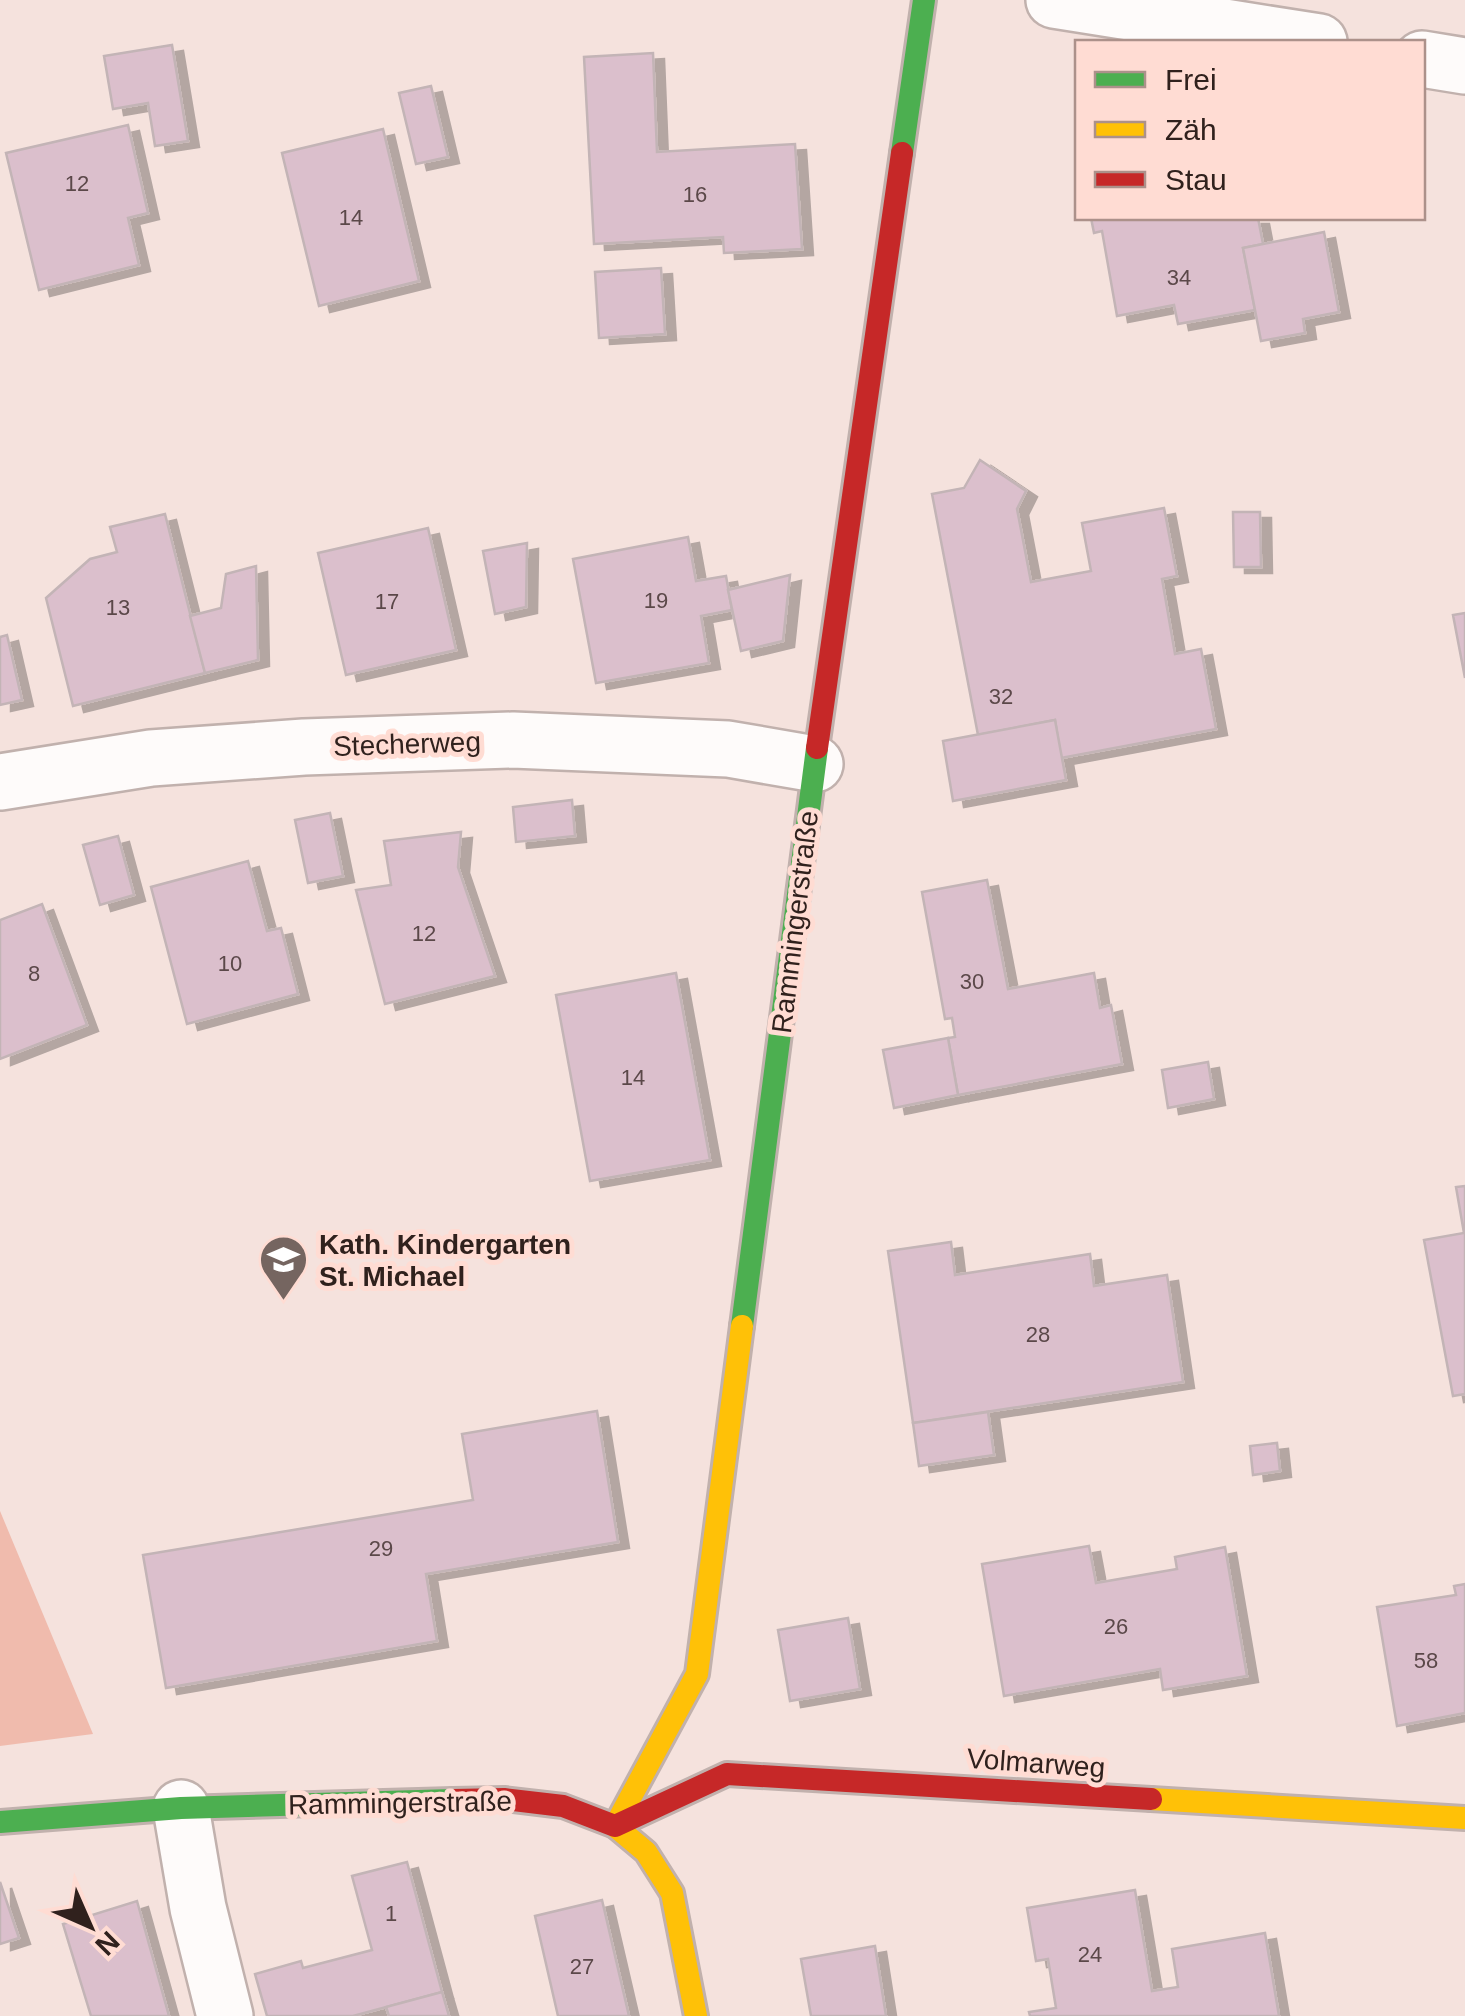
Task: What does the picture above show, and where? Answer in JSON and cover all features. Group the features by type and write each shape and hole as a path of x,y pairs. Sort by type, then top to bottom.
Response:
{"street":[{"name":"Rammingerstraße","path":"614,1826 697,1674 815,764 924,0"},
{"path":"1054,0 1306,40"},
{"path":"1425,59 1465,66"},
{"name":"Stecherweg","path":"0,782 151,758 304,747 512,740 728,749 815,764"},
{"name":"Volmarweg","path":"614,1826 727,1774 1465,1818"},
{"name":"Rammingerstraße","path":"0,1822 181,1808 504,1799 563,1806 614,1826 646,1852 672,1892 696,2016"},
{"path":"181,1808 198,1908 225,2016"}],"shaded area":[{"path":"0,1511 93,1734 0,1746"}],"building":[{"path":"172,45 188,141 155,146 148,103 113,109 104,56"},
{"path":"653,53 657,152 795,144 802,249 724,253 723,237 594,244 584,57"},
{"path":"431,86 448,157 416,164 399,93"},
{"path":"128,125 148,213 128,218 139,265 39,290 6,153"},
{"path":"383,129 419,281 319,306 282,153"},
{"path":"1091,220 1258,220 1263,244 1243,248 1255,310 1178,324 1174,305 1117,316 1102,231 1094,233"},
{"path":"1324,232 1339,312 1303,319 1305,333 1261,341 1243,248"},
{"path":"661,268 665,334 599,338 595,272"},
{"path":"980,460 1026,491 1017,509 1031,582 1091,571 1082,523 1164,508 1177,576 1162,579 1175,654 1201,649 1216,729 1061,758 1055,720 978,735 932,494 964,488"},
{"path":"1233,512 1260,512 1261,567 1234,567"},
{"path":"165,514 205,673 73,706 46,598 90,559 117,552 110,527"},
{"path":"428,528 456,650 346,675 318,553"},
{"path":"688,537 696,581 726,576 732,610 701,616 709,663 596,683 573,559"},
{"path":"527,543 526,607 495,614 483,551"},
{"path":"256,566 258,660 205,673 190,616 221,608 226,574"},
{"path":"790,575 783,641 741,651 728,590"},
{"path":"1465,613 1465,678 1453,615"},
{"path":"7,635 22,700 0,705 0,637"},
{"path":"1055,720 1066,780 953,801 943,741"},
{"path":"572,800 575,836 516,842 513,807"},
{"path":"330,813 343,876 308,883 295,820"},
{"path":"461,832 458,867 495,976 385,1004 356,890 391,885 384,841"},
{"path":"118,836 134,895 100,905 83,845"},
{"path":"248,861 267,931 281,928 298,994 187,1024 151,887"},
{"path":"987,880 1008,989 1094,973 1100,1008 1111,1005 1122,1064 958,1095 948,1038 955,1037 952,1018 945,1019 922,892"},
{"path":"42,904 87,1025 0,1059 0,920"},
{"path":"676,973 710,1160 590,1181 556,995"},
{"path":"948,1038 958,1095 894,1108 883,1050"},
{"path":"1208,1062 1214,1099 1168,1108 1162,1070"},
{"path":"1465,1186 1465,1394 1453,1396 1424,1240 1464,1233 1456,1187"},
{"path":"951,1242 955,1275 1090,1254 1094,1286 1167,1275 1183,1382 913,1423 888,1251"},
{"path":"597,1411 618,1542 426,1574 437,1641 166,1688 143,1555 473,1500 462,1434"},
{"path":"988,1412 994,1455 919,1466 913,1423"},
{"path":"1277,1443 1280,1471 1253,1475 1250,1446"},
{"path":"1089,1546 1096,1583 1177,1569 1175,1557 1225,1547 1247,1676 1163,1690 1160,1669 1004,1696 982,1564"},
{"path":"1465,1584 1465,1713 1397,1726 1377,1607 1456,1595 1454,1586"},
{"path":"848,1618 860,1689 790,1701 778,1630"},
{"path":"407,1862 442,1992 353,2016 267,2016 255,1974 301,1961 303,1968 372,1950 352,1876"},
{"path":"0,1882 19,1938 0,1944"},
{"path":"1135,1890 1152,1991 1178,1987 1172,1949 1265,1933 1279,2016 1030,2016 1029,2012 1056,2008 1048,1959 1036,1961 1027,1908"},
{"path":"602,1900 629,2016 558,2016 535,1916"},
{"path":"137,1901 169,2016 91,2016 63,1924"},
{"path":"875,1946 886,2016 811,2016 801,1959"},
{"path":"442,1992 449,2016 389,2016 386,2007"}],"traffic: fast":[{"path":"902,153 924,0"},
{"path":"742,1326 817,748"},
{"path":"0,1822 181,1808 453,1800"}],"traffic: slow":[{"path":"696,2016 672,1893 646,1852 615,1826 697,1674 742,1326"},
{"path":"1151,1799 1465,1818"}],"traffic: jam":[{"path":"817,748 902,153"},
{"path":"453,1800 504,1799 563,1806 615,1826 727,1774 1151,1799"}],"place":[{"name":"Kath. Kindergarten St. Michael","path":"284,1302"}]}
